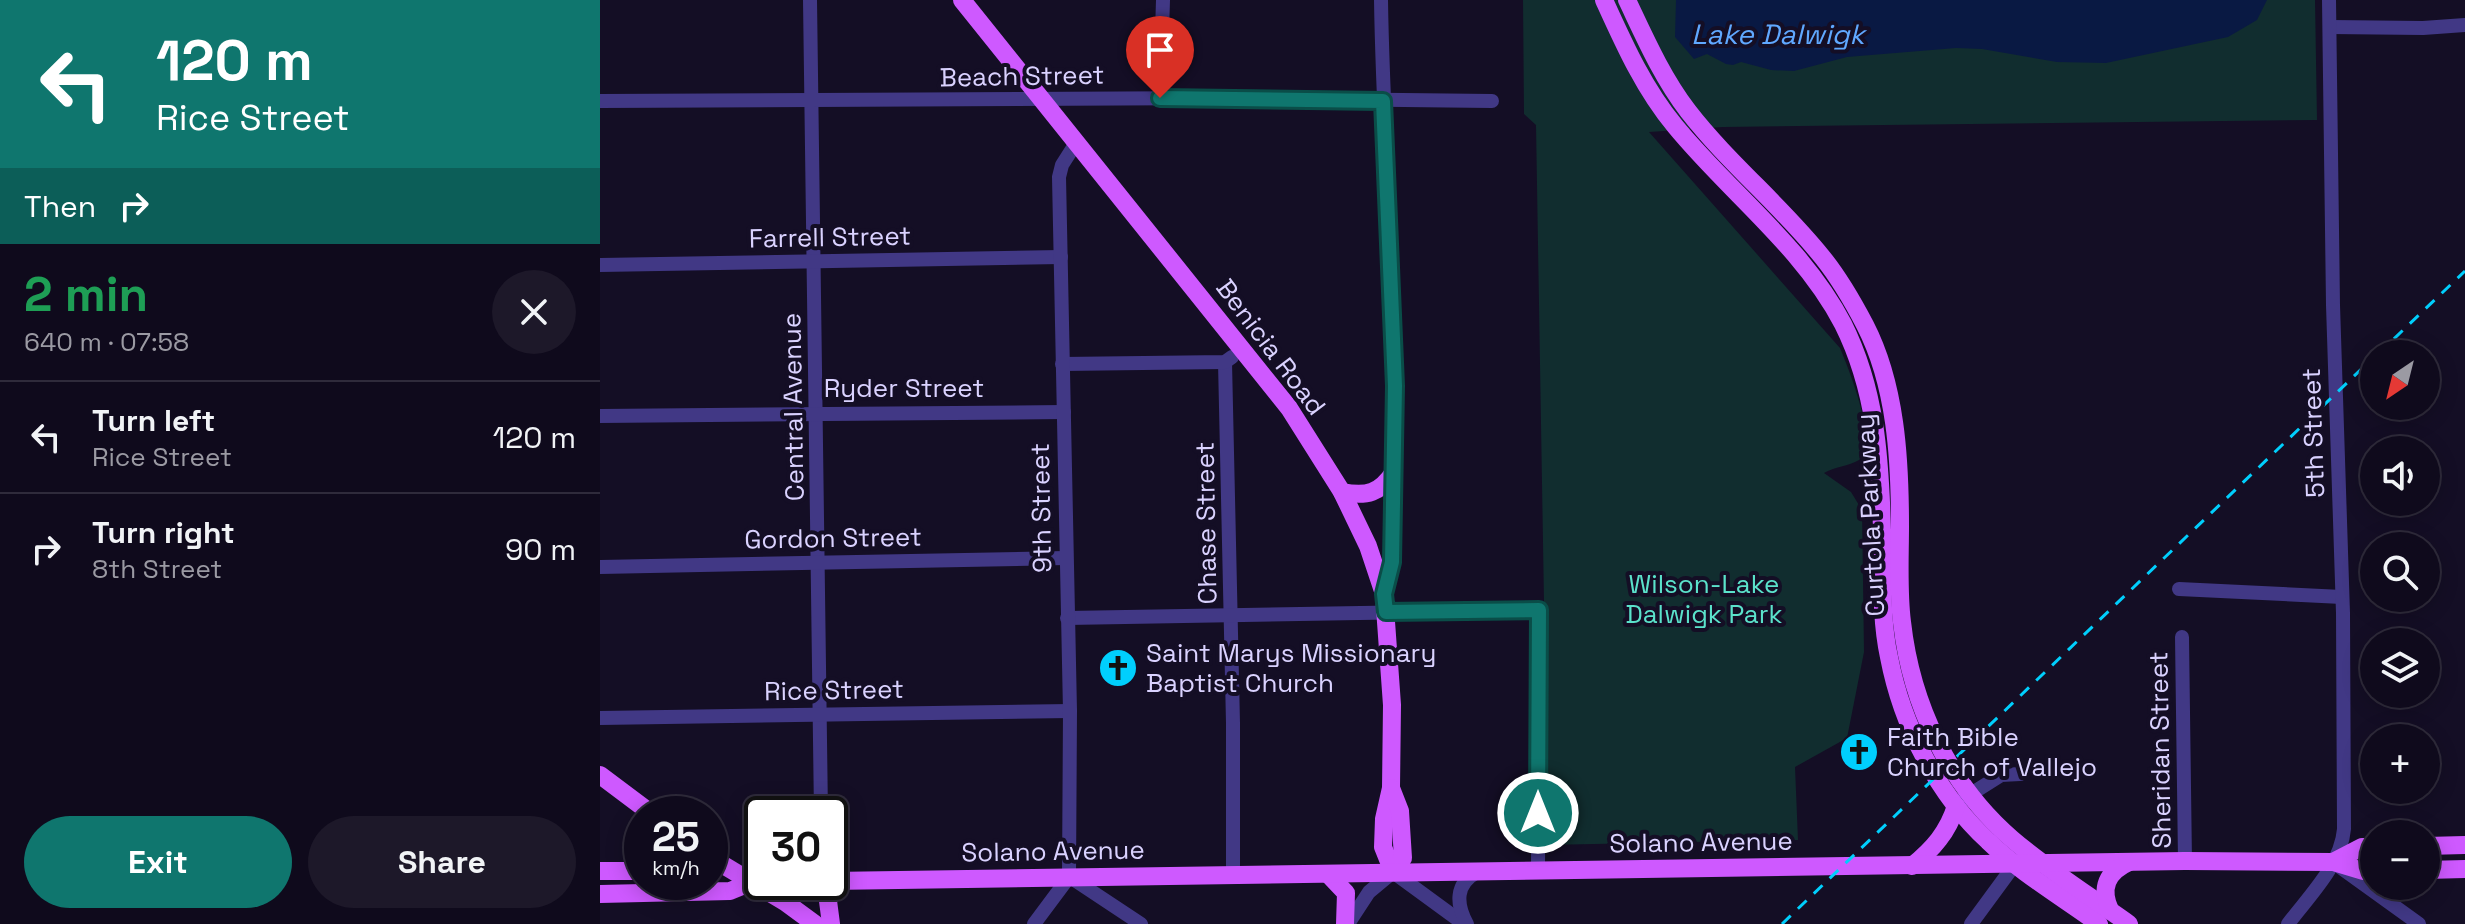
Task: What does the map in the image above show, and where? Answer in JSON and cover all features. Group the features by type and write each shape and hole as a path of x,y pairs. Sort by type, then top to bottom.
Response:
{"main road":[{"name":"Benicia Road","path":"962,0 1289,408 1342,492 1368,546 1385,603 1392,705 1391,788 1384,819 1383,847 1393,872"},
{"name":"Curtola Parkway","path":"1604,0 1632,60 1664,112 1816,282 1841,321 1855,351 1872,405 1879,451 1888,655 1898,695 1913,733 1936,776 2105,917"},
{"name":"Curtola Parkway","path":"1627,0 1653,57 1682,102 1712,139 1824,258 1872,339 1890,400 1897,441 1901,621 1914,685 1928,724 1979,832 2015,864 2105,917 2129,924"},
{"path":"1342,492 1360,496 1375,492 1385,486 1394,472"},
{"path":"600,775 628,796"},
{"path":"1912,866 1931,851 1941,838 1962,800"},
{"path":"2440,846 2465,845"},
{"name":"Solano Avenue","path":"2333,862 2360,848"},
{"name":"Solano Avenue","path":"848,880 2185,861 2333,862 2360,870"},
{"path":"2105,917 2107,879 2117,868 2129,862"},
{"path":"2440,870 2465,869"},
{"path":"600,871 624,871"},
{"path":"1328,874 1346,893 1347,924"},
{"path":"600,894 730,891 744,886"},
{"path":"782,900 815,924"},
{"path":"828,900 831,924"}],"street":[{"name":"Central Avenue","path":"810,0 821,796"},
{"path":"1160,98 1163,0"},
{"path":"1381,0 1395,386 1392,562 1385,603"},
{"name":"5th Street","path":"2288,924 2333,862 2343,844 2344,829 2329,0"},
{"path":"2330,27 2465,25"},
{"name":"Beach Street","path":"600,101 1160,98 1492,101"},
{"name":"9th Street","path":"1069,877 1070,711 1059,177 1062,165 1076,143"},
{"name":"Farrell Street","path":"600,265 1061,257"},
{"path":"1062,364 1225,362 1242,349"},
{"name":"Chase Street","path":"1225,362 1233,875"},
{"name":"Ryder Street","path":"600,416 1064,412"},
{"name":"Gordon Street","path":"600,567 1066,558"},
{"path":"2179,589 2342,597"},
{"path":"1067,618 1231,617 1385,603 1539,610 1538,871"},
{"name":"Sheridan Street","path":"2182,637 2185,861"},
{"name":"Rice Street","path":"600,718 1070,711"},
{"path":"1962,800 2001,775 2020,774"},
{"path":"2333,862 2419,924"},
{"path":"1971,924 2015,864"},
{"path":"1347,924 1369,892 1393,872 1466,924"},
{"path":"1466,924 1458,897 1468,878 1477,872"},
{"path":"1034,924 1069,877 1141,924"}],"green space":[{"name":"Wilson-Lake Dalwigk Park","path":"1523,0 2315,0 2317,120 1723,127 1649,132 1840,348 1864,423 1865,452 1859,460 1824,473 1851,492 1862,510 1864,652 1847,738 1795,767 1798,840 1545,845 1536,125 1524,114"}],"water":[{"name":"Lake Dalwigk","path":"1676,0 2267,0 2257,20 2228,37 2106,63 2057,62 1982,49 1956,48 1847,57 1794,71 1771,70 1741,62 1726,64 1707,54 1694,59 1675,37"}],"railway":[{"path":"2393,340 2465,271"},
{"path":"1782,924 2360,370"}],"place":[{"name":"Saint Marys Missionary Baptist Church","path":"1118,668"},
{"name":"Faith Bible Church of Vallejo","path":"1859,752"}],"route":[{"path":"1160,98 1383,101 1395,386 1392,562 1384,594 1386,612 1539,610 1538,813"}]}
